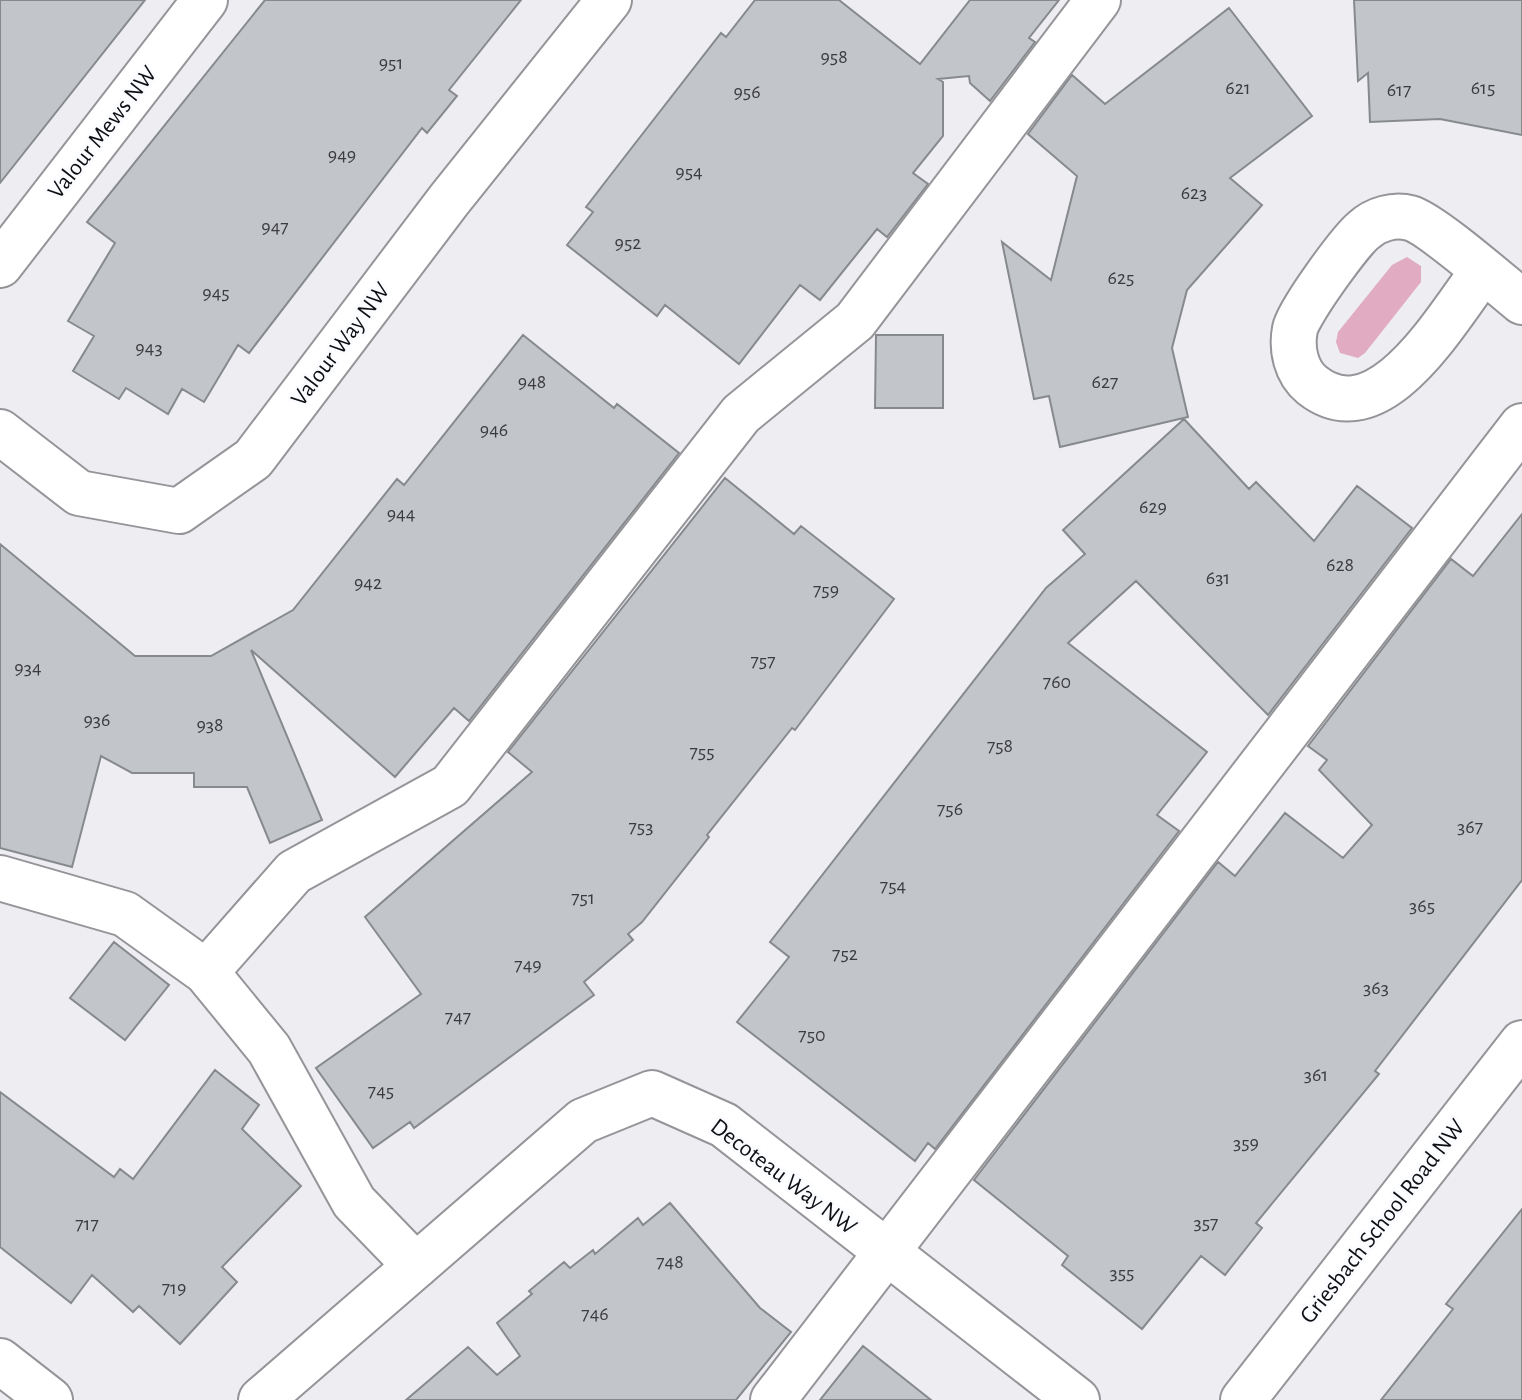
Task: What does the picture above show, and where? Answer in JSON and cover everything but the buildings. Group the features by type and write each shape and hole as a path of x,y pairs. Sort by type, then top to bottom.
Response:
{"street":[{"name":"Valour Mews NW","path":"0,265 205,0"},
{"name":"Valour Way NW","path":"0,432 79,493 179,511 253,459 449,200 609,0"},
{"path":"206,972 294,872 450,786 741,414 855,321 1098,0"},
{"path":"1483,271 1428,343 1381,392 1363,399 1342,400 1316,388 1297,365 1293,345 1295,326 1362,231 1377,221 1395,217 1424,224 1522,302"},
{"path":"773,1400 1522,426"},
{"path":"0,878 125,914 206,972 269,1049 354,1202 416,1266"},
{"name":"Griesbach School Road NW","path":"1243,1400 1522,1043"},
{"name":"Decoteau Way NW","path":"261,1400 583,1121 652,1093 724,1125 1077,1400"},
{"path":"0,1361 50,1400"}],"shaded area":[{"path":"1407,257 1421,266 1421,282 1365,353 1358,358 1340,353 1336,342 1338,332 1392,265"}]}
